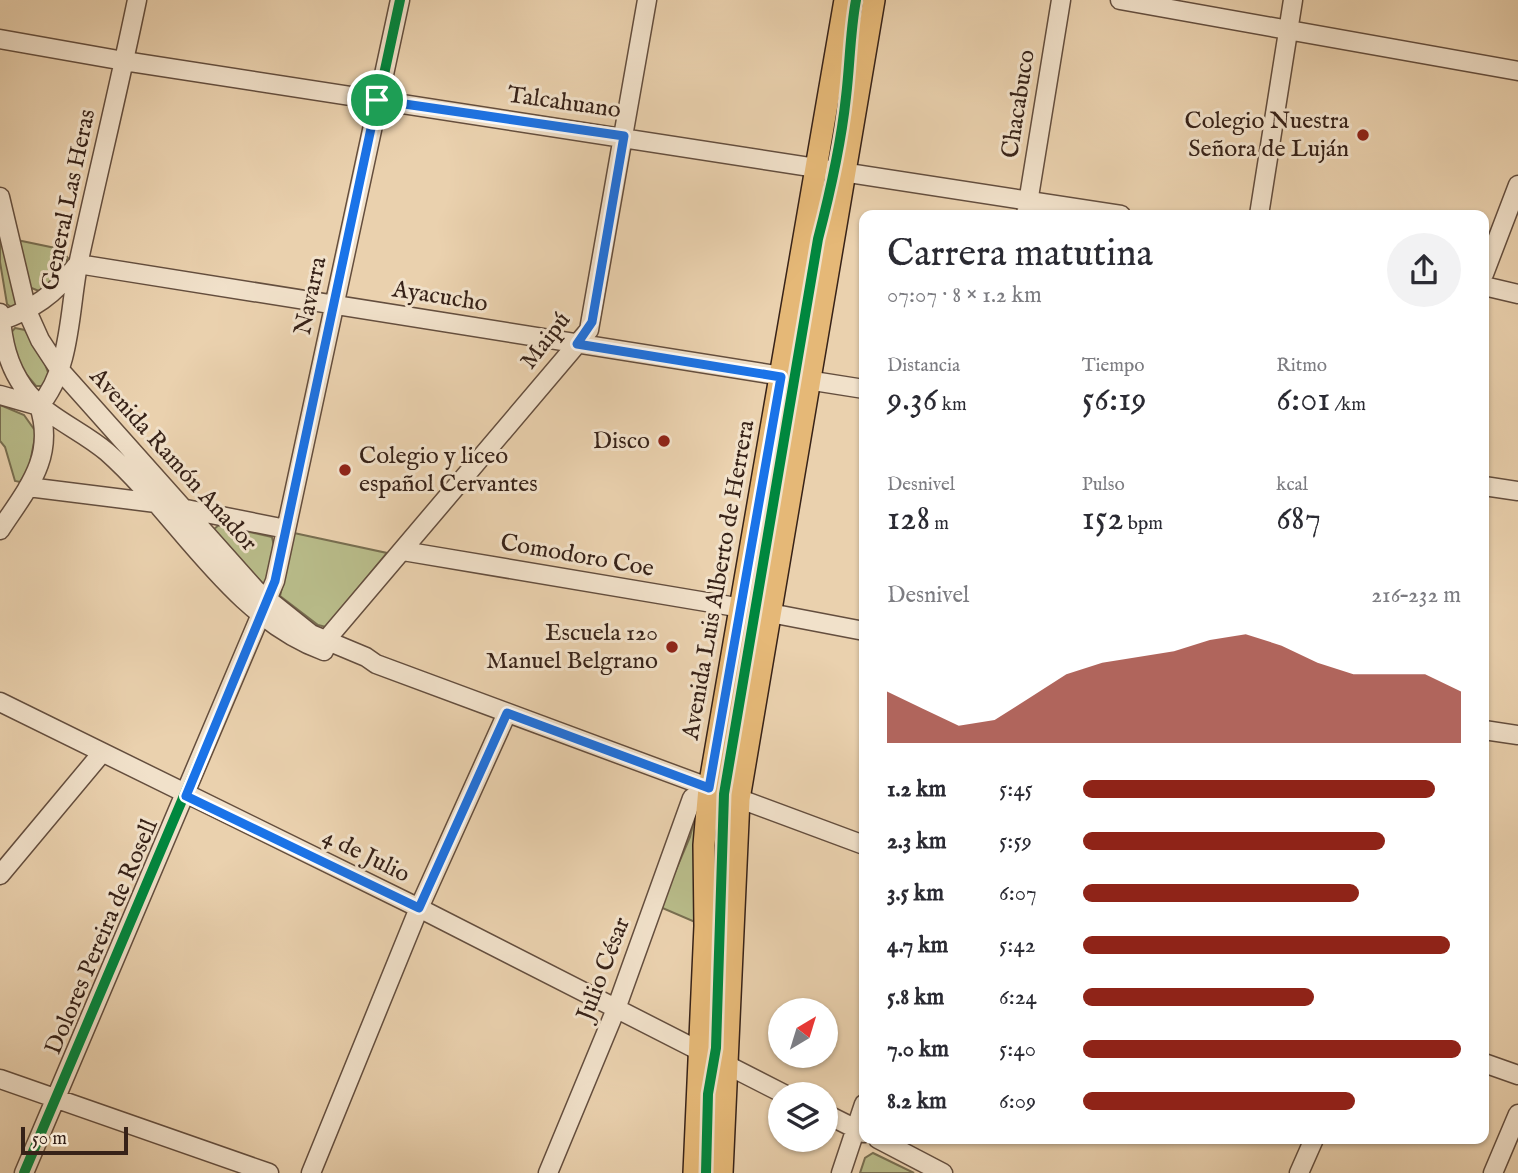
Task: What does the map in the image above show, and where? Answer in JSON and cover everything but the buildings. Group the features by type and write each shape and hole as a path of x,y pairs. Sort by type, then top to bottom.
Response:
{"main road":[{"name":"Avenida Luis Alberto de Herrera","path":"694,1173 705,926 704,845 709,788 845,0"},
{"path":"722,1173 739,799 874,0"}],"street":[{"name":"General Las Heras","path":"40,406 53,391 60,369 78,264 137,0"},
{"name":"Navarra","path":"263,608 275,581 400,0"},
{"name":"Maipú","path":"326,640 577,344 592,322 647,0"},
{"name":"Chacabuco","path":"1028,207 1060,0"},
{"path":"1120,0 1518,71"},
{"path":"1260,210 1293,0"},
{"name":"Talcahuano","path":"0,39 124,61 816,166 1028,207 1063,210"},
{"path":"1489,261 1518,185"},
{"name":"Avenida Ramón Anador","path":"0,197 27,311 40,340 60,369 181,508 263,608 376,664 859,843"},
{"path":"0,321 27,311 52,295 78,264"},
{"name":"Ayacucho","path":"78,264 859,388"},
{"path":"1489,287 1518,294"},
{"name":"Avenida Ramón Anador","path":"0,313 8,360 40,406 107,452 263,608 305,644 364,665 376,664"},
{"path":"0,396 40,406 47,437 44,453 28,487 0,530"},
{"path":"1489,486 1518,491"},
{"path":"28,487 156,503"},
{"path":"181,508 286,529"},
{"name":"Comodoro Coe","path":"403,551 742,608"},
{"name":"Dolores Pereira de Rosell","path":"24,1173 186,796 263,608"},
{"path":"770,613 859,630"},
{"name":"4 de Julio","path":"0,702 186,796 419,908 768,1086"},
{"path":"311,1173 419,908 507,713"},
{"path":"1489,731 1518,735"},
{"path":"0,875 101,754"},
{"name":"Julio César","path":"548,1173 616,1009 692,798 709,788"},
{"path":"1489,1065 1518,1075"},
{"path":"0,1079 269,1173"},
{"path":"1493,1173 1518,1114"},
{"path":"838,1120 859,1130"},
{"path":"841,1173 859,1132"},
{"path":"887,1144 943,1173"},
{"path":"1299,1173 1312,1144"}],"green space":[{"path":"0,233 17,303 12,308 7,304 0,262"},
{"path":"17,240 60,249 68,258 56,277 39,291 29,287"},
{"path":"15,328 25,330 45,364 50,378 45,386 36,386 21,368 9,335"},
{"path":"0,405 24,415 36,432 29,468 20,482 15,481 5,447 0,441"},
{"path":"219,525 272,537 274,546 267,583 264,585 216,534 214,529"},
{"path":"294,533 387,553 326,627 318,625 280,596"},
{"path":"697,808 695,922 660,907 690,837"},
{"path":"712,813 728,813 722,1032 713,1033 717,910 711,882"},
{"path":"706,1078 713,1080 710,1173 701,1173"},
{"path":"873,1153 914,1173 860,1173 865,1158"}],"cycle path":[{"path":"24,1173 275,581 400,0"},
{"path":"706,1173 708,1094 716,1048 724,794 818,239 841,133 856,0"}],"place":[{"name":"Colegio Nuestra Señora de Luján","path":"1363,135"},
{"name":"Disco","path":"664,441"},
{"name":"Colegio y liceo español Cervantes","path":"345,470"},
{"name":"Escuela 120 Manuel Belgrano","path":"672,647"}],"route":[{"path":"377,100 624,136 592,322 577,344 781,377 709,788 507,713 419,908 186,796 275,581 377,100"}]}
